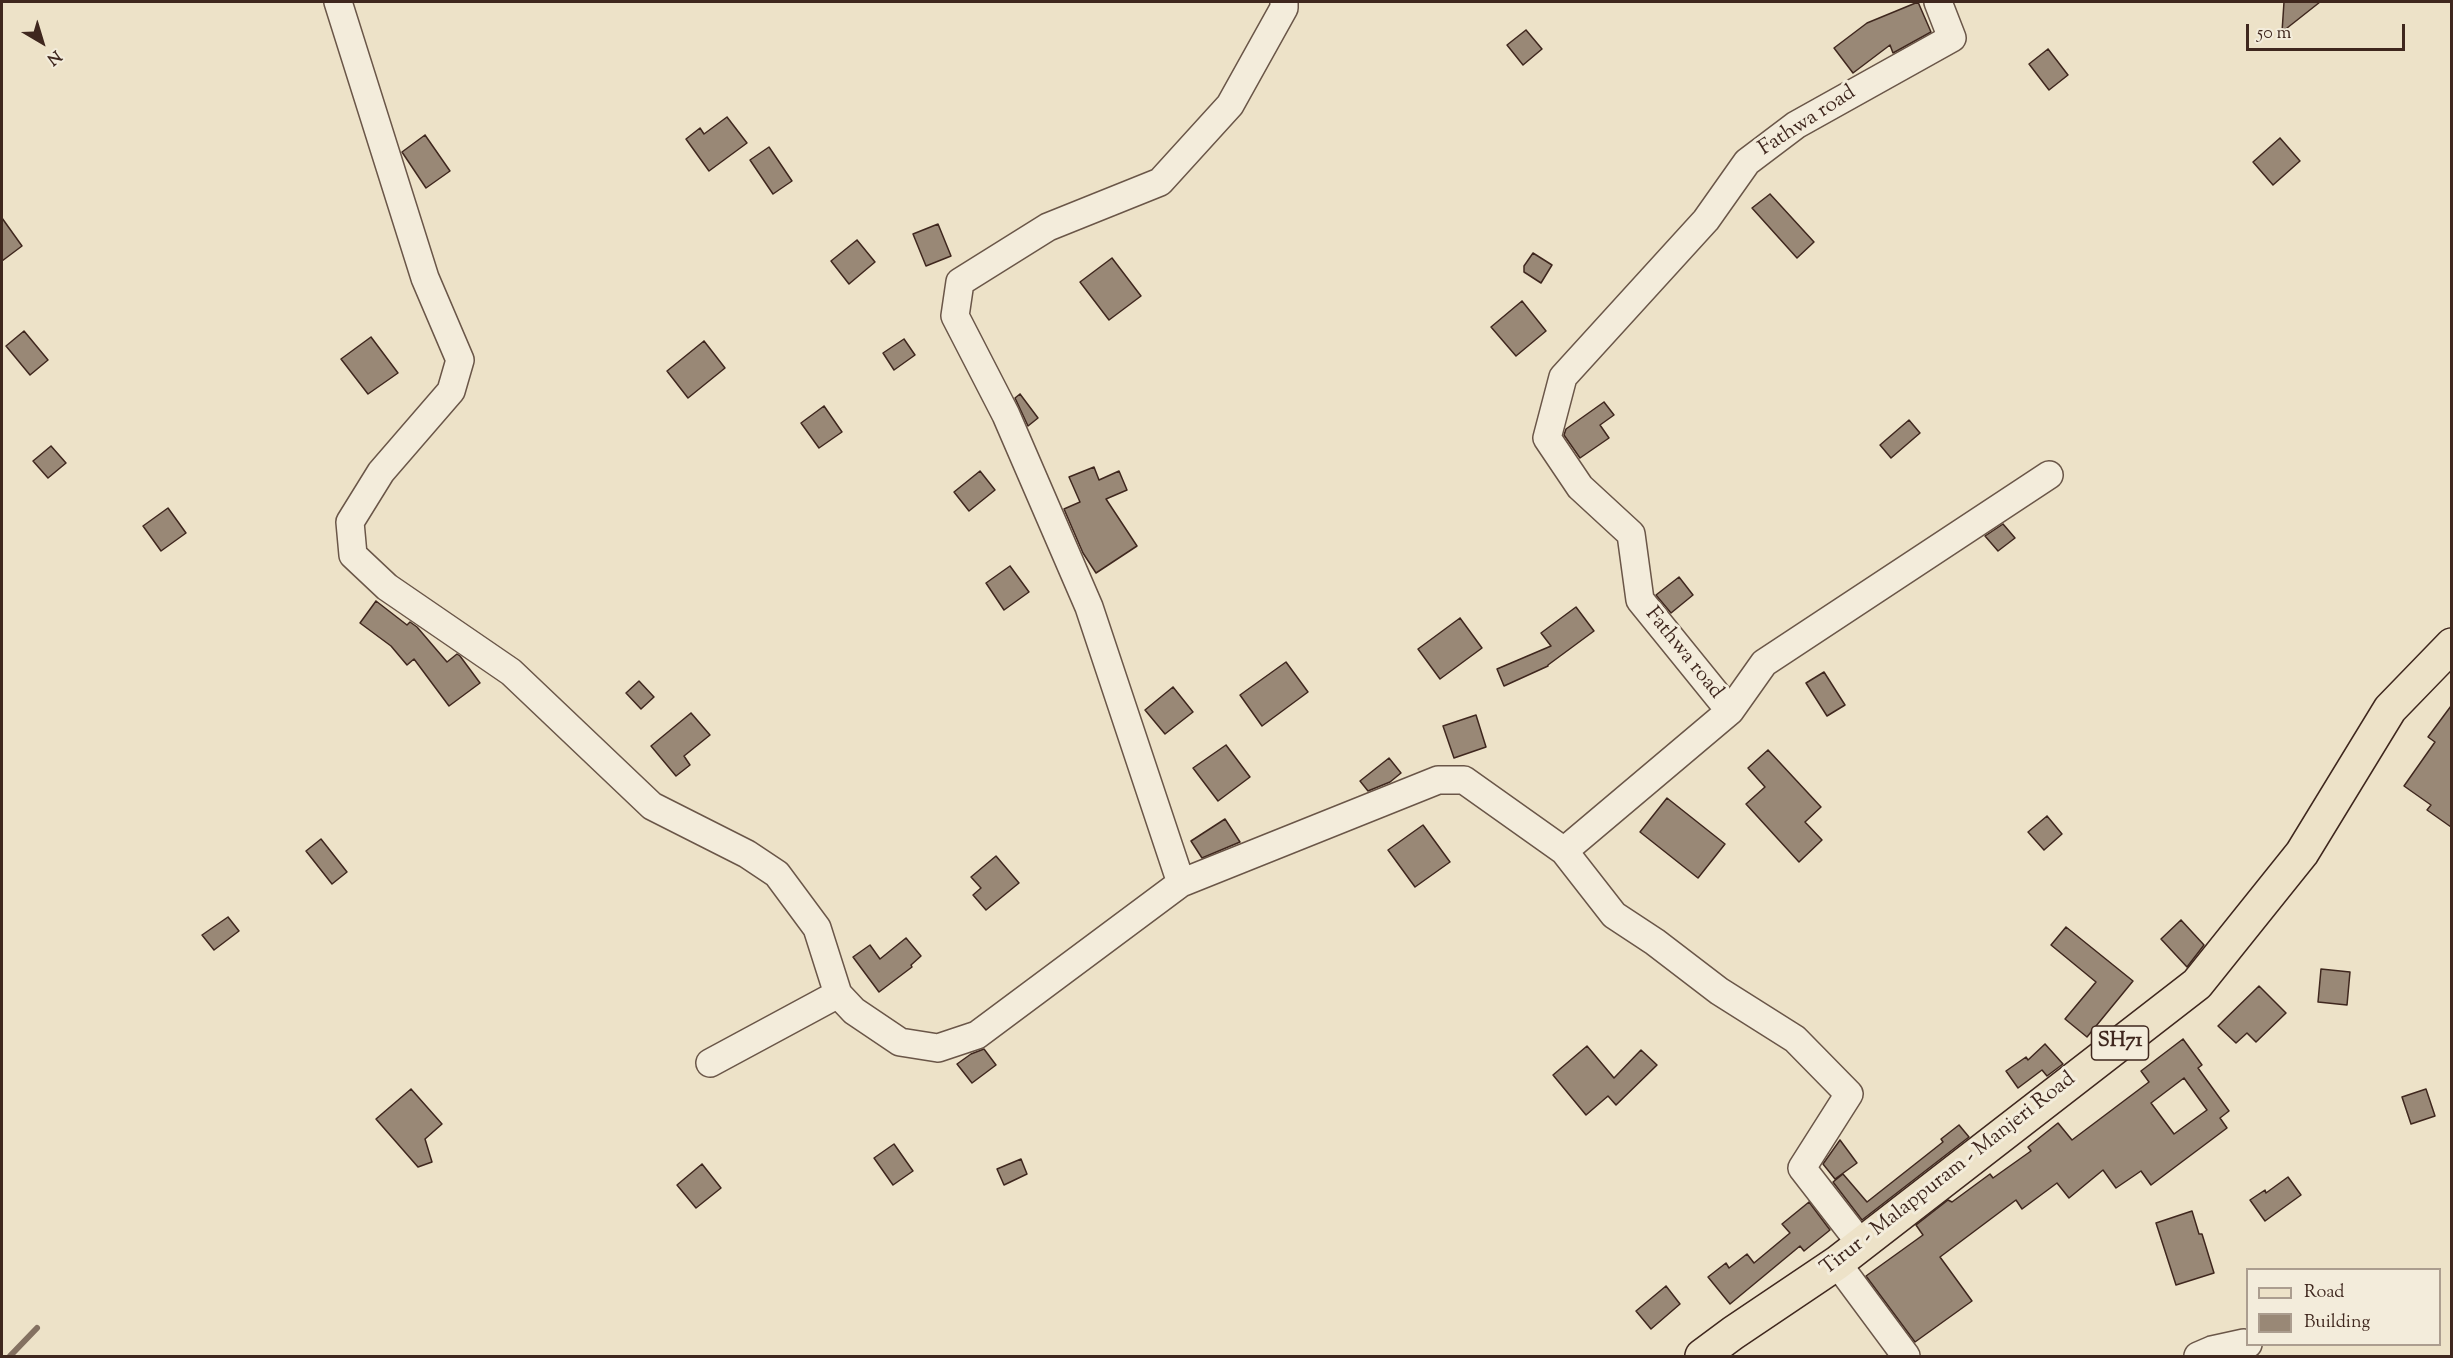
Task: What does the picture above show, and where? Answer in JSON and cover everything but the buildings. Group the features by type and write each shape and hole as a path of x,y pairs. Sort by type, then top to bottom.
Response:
{"main road":[{"name":"Tirur - Malappuram - Manjeri Road","path":"1702,1356 1849,1254 2197,984 2302,853 2390,709 2451,645"}],"street":[{"path":"338,2 425,278 460,360 451,391 381,472 350,522 353,555 387,587 511,672 652,806 747,854 777,874 818,928 838,994 854,1011 900,1042 938,1048 977,1035 1181,884 1438,780 1464,780 1564,851 1614,915 1719,991 1795,1039 1850,1094 1802,1168 1906,1356"},
{"path":"1181,884 1089,607 1006,415 955,316 960,282 1048,227 1160,182 1230,105 1284,8 1284,2"},
{"name":"Fathwa road","path":"1564,851 1730,711 1640,600 1631,534 1580,486 1547,438 1563,377 1706,220 1747,162 1796,125 1952,39 1938,2"},
{"path":"1730,711 1764,663 2049,475"},
{"path":"710,1063 838,994"},
{"path":"2198,1356 2212,1350 2246,1344"},
{"path":"2250,1346 2262,1356"}],"waterway":[{"path":"10,1356 37,1328"}]}
